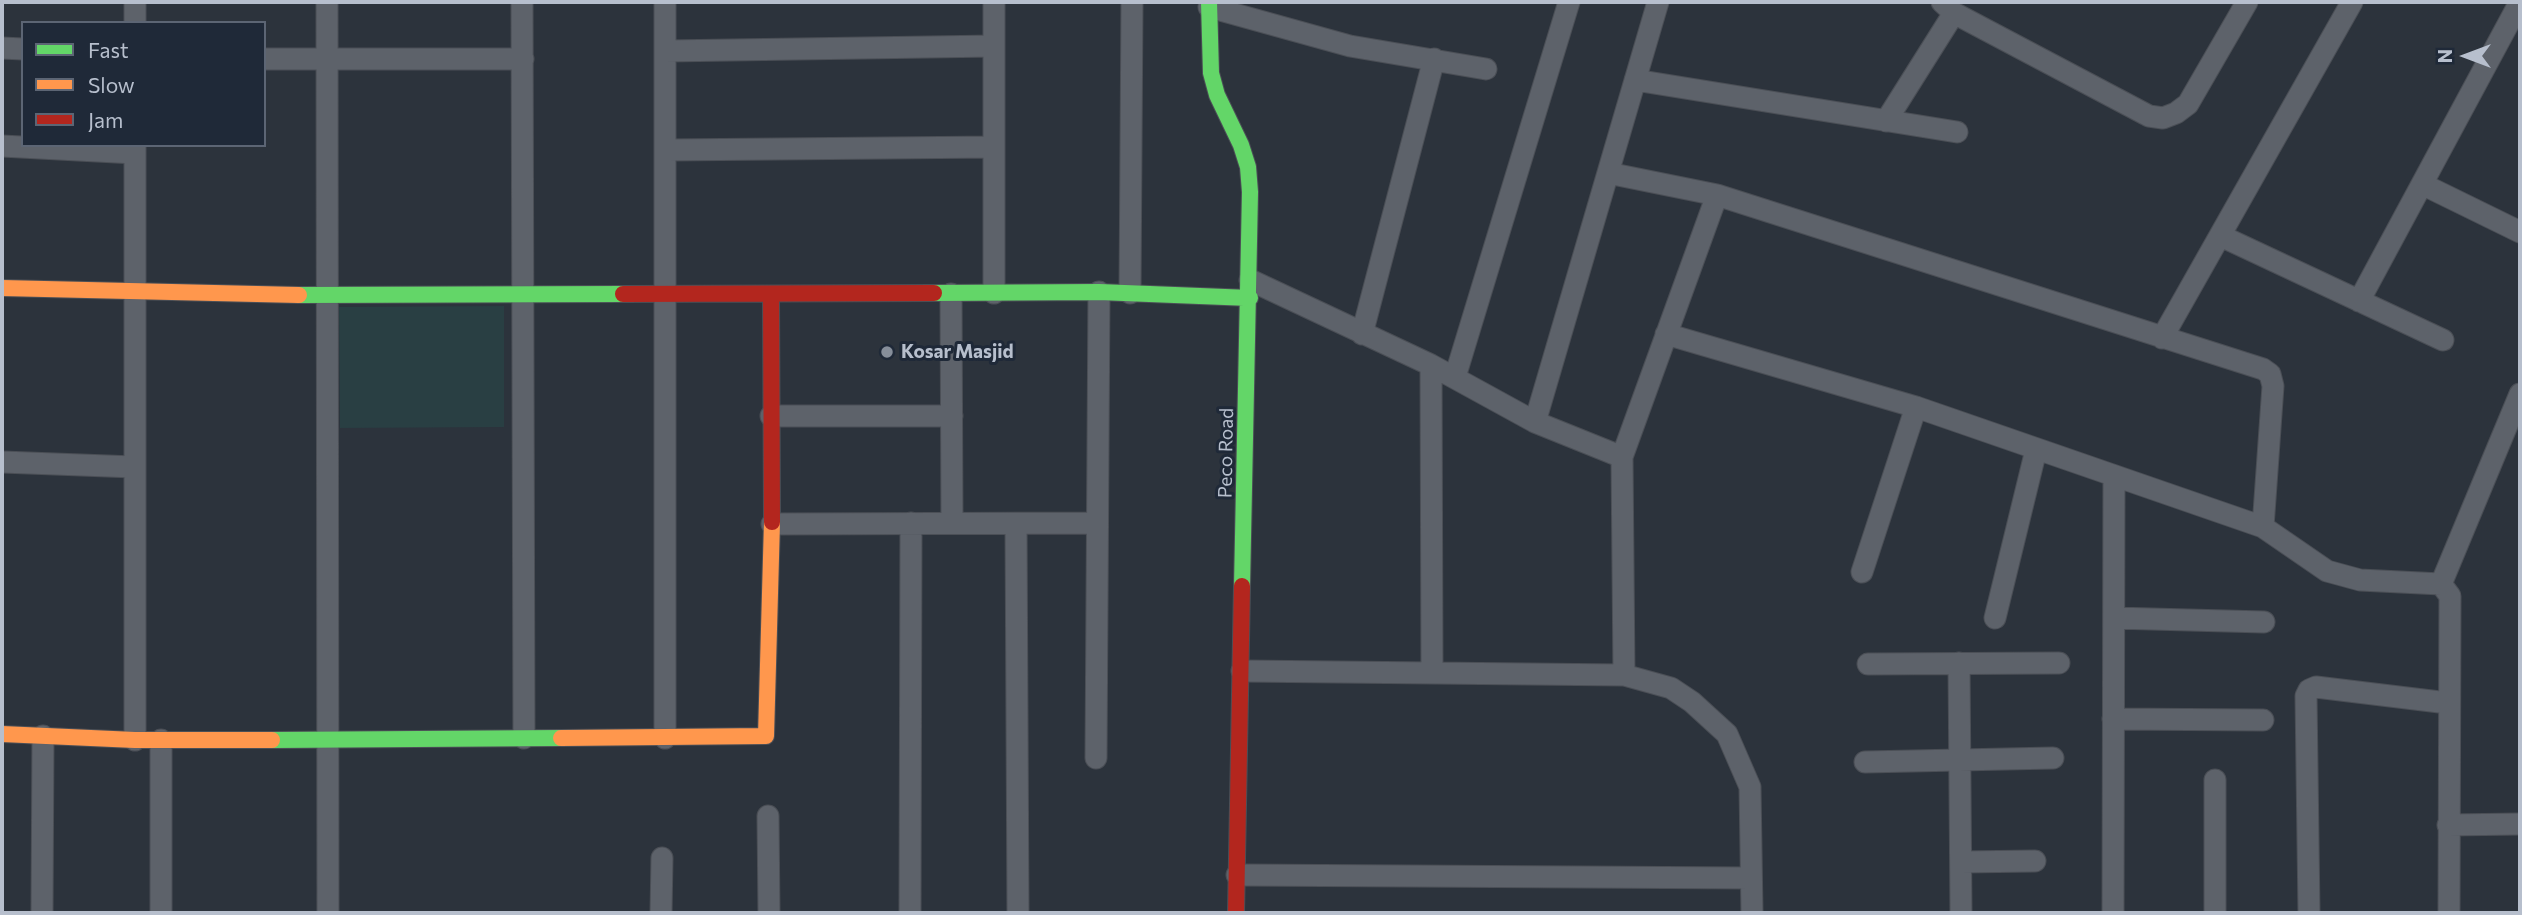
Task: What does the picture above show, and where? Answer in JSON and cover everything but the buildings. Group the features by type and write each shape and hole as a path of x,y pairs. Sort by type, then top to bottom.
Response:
{"street":[{"path":"135,2 135,21"},
{"path":"327,2 328,913"},
{"path":"522,2 525,296 524,738"},
{"path":"665,2 665,737"},
{"path":"994,2 994,293"},
{"path":"1130,293 1132,2"},
{"path":"1455,377 1569,2"},
{"path":"1535,422 1658,2"},
{"path":"1886,121 1948,7 2149,116 2163,118 2188,104 2247,2"},
{"path":"2162,338 2352,2"},
{"path":"2359,301 2520,2"},
{"path":"1209,4 1350,46 1486,69"},
{"name":"Peco Road","path":"1209,4 1211,73 1248,167 1250,289 1236,913"},
{"path":"666,51 994,46"},
{"path":"2,48 21,50"},
{"path":"266,59 523,59"},
{"path":"1362,334 1434,59"},
{"path":"1635,80 1957,132"},
{"path":"2,146 21,146"},
{"path":"46,147 135,149 135,740"},
{"path":"667,150 994,148"},
{"path":"1608,173 1717,195 2263,369 2270,374 2273,386 2263,527"},
{"path":"2422,184 2520,232"},
{"path":"1624,676 1622,457 1717,195"},
{"path":"2221,236 2443,340"},
{"path":"2,288 329,296 1130,293 1250,289 1431,365 1535,422 1622,457"},
{"path":"1096,758 1099,292"},
{"path":"2,734 135,740 766,736 772,524 771,294"},
{"path":"951,294 952,523"},
{"path":"1666,334 1916,407 2263,527 2328,571 2360,580 2441,583"},
{"path":"1431,365 1432,673"},
{"path":"2441,583 2520,394"},
{"path":"1862,572 1916,407"},
{"path":"771,416 952,416"},
{"path":"1995,618 2036,450"},
{"path":"2,462 134,467"},
{"path":"2113,913 2114,477"},
{"path":"910,913 911,523"},
{"path":"772,524 1097,523"},
{"path":"1016,524 1018,913"},
{"path":"2441,583 2449,596 2449,913"},
{"path":"2114,618 2264,622"},
{"path":"1959,663 1961,913"},
{"path":"1868,664 2059,663"},
{"path":"1242,671 1624,676 1671,688 1692,702 1727,734 1750,787 1752,913"},
{"path":"2309,913 2306,696 2309,690 2316,687 2448,703"},
{"path":"2113,719 2263,720"},
{"path":"42,913 43,736"},
{"path":"161,740 161,913"},
{"path":"1866,762 2053,758"},
{"path":"2215,780 2215,913"},
{"path":"768,816 769,913"},
{"path":"2448,825 2520,824"},
{"path":"661,913 662,858"},
{"path":"1961,862 2035,861"},
{"path":"1237,876 1751,878"}],"green space":[{"path":"504,306 504,427 340,428 339,307"}],"traffic: fast":[{"path":"1209,2 1211,73 1217,95 1241,145 1248,167 1250,192 1242,586"},
{"path":"934,293 1099,292 1250,298"},
{"path":"299,295 623,294"},
{"path":"272,740 561,738"}],"traffic: slow":[{"path":"2,288 299,295"},
{"path":"561,738 766,736 772,522"},
{"path":"2,734 135,740 272,740"}],"traffic: jam":[{"path":"623,294 934,293"},
{"path":"771,294 772,522"},
{"path":"1236,913 1242,586"}],"place":[{"name":"Kosar Masjid","path":"887,352"}]}
